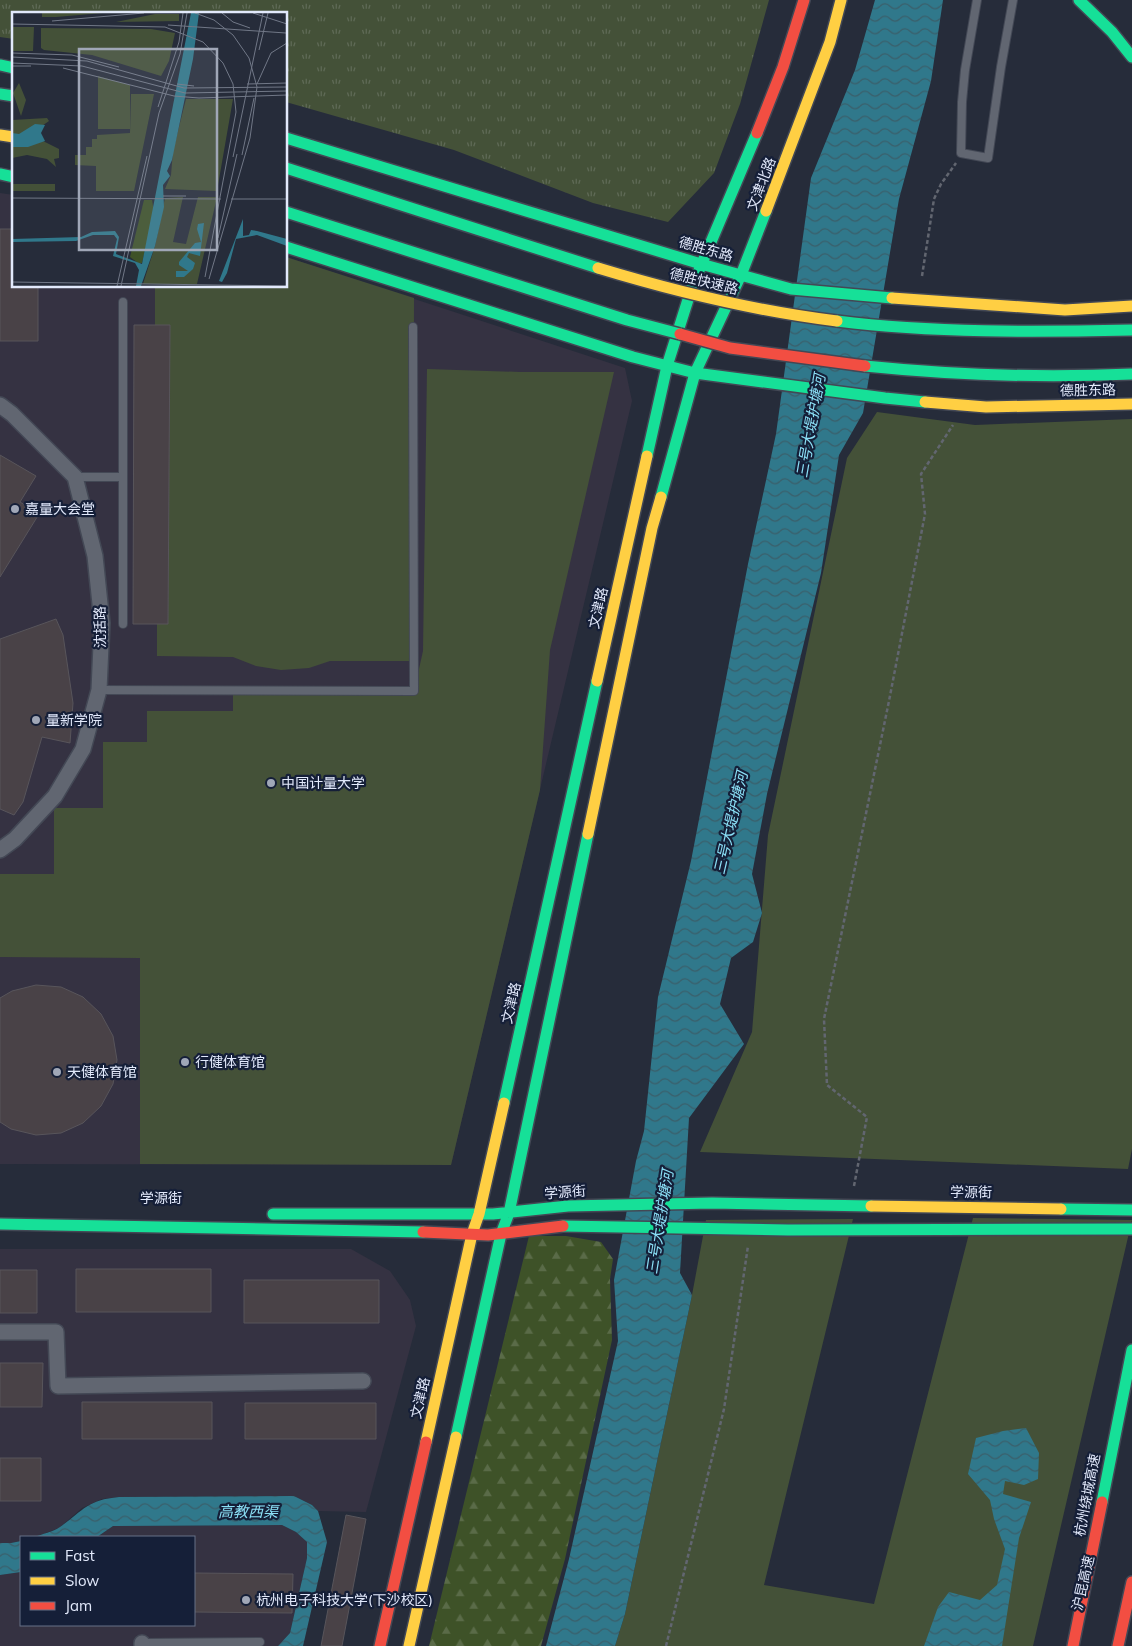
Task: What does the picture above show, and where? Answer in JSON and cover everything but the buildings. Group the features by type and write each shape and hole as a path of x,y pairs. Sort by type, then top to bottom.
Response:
{"main road":[{"name":"文津北路","path":"668,366 701,264 761,126 797,27 804,0"},
{"name":"文津北路","path":"695,373 741,275 792,145 827,51 841,0"},
{"path":"1079,0 1112,32 1132,56"},
{"name":"德胜东路","path":"288,139 701,264 791,288 911,300 1064,310 1132,306"},
{"name":"德胜快速路","path":"288,169 637,280 749,307 809,318 918,328 1038,332 1132,330"},
{"path":"288,213 627,320 730,348 867,366 968,374 1086,376 1132,374"},
{"name":"德胜东路","path":"288,248 615,351 695,373 885,398 986,407 1132,404"},
{"name":"文津路","path":"380,1646 472,1234 479,1214 668,366"},
{"path":"409,1646 501,1234 509,1213 652,528 695,373"},
{"name":"学源街","path":"262,1214 479,1214 509,1213 568,1206 712,1203 1132,1210"},
{"name":"学源街","path":"0,1224 421,1232 488,1236 569,1226 749,1229 1132,1229"},
{"name":"杭州绕城高速","path":"1073,1646 1132,1350"},
{"path":"1118,1646 1132,1582"},
{"name":"沪昆高速","path":"1083,1646 1094,1599"}],"street":[{"path":"0,405 12,414 75,477"},
{"name":"沈括路","path":"0,850 15,840 55,796 83,749 99,690 102,623 95,556 75,477"},
{"path":"0,1332 56,1332 58,1386 362,1381"}],"lane":[{"path":"977,0 962,94 961,153 988,158 1001,68 1014,0"},
{"path":"123,302 123,624"},
{"path":"99,690 414,691 413,327"},
{"path":"75,477 122,477"},
{"path":"142,1645 260,1642"}],"path":[{"path":"922,276 934,199 941,184 961,153"},
{"path":"850,1205 867,1117 827,1085 824,1019 888,710 925,514 921,474 965,405"},
{"path":"666,1646 724,1409 749,1240 749,1229"}],"shaded area":[{"name":"中国计量大学","path":"0,193 12,195 12,288 288,288 288,258 625,368 632,401 451,1165 0,1164"},
{"path":"0,1249 351,1249 390,1271 410,1300 416,1326 366,1512 318,1511 312,1505 294,1496 119,1497 102,1499 82,1508 59,1528 38,1536 20,1536 20,1541 0,1543"},
{"name":"杭州电子科技大学(下沙校区)","path":"282,1525 296,1532 307,1542 307,1558 290,1633 278,1646 0,1646 0,1575 20,1572 20,1626 195,1626 195,1536 98,1536 113,1526"}],"green space":[{"path":"0,0 769,0 740,104 714,173 668,222 593,203 454,150 288,103 288,12 12,12 12,39 0,37"},
{"path":"288,258 414,298 413,661 330,661 309,668 281,670 256,666 233,657 157,656 157,624 168,624 170,325 155,325 155,288 288,288"},
{"path":"427,369 520,372 614,372 550,650 540,790 451,1165 140,1164 140,958 0,957 0,874 54,874 54,808 103,808 103,742 147,742 147,711 233,711 233,690 414,691 423,651"},
{"path":"877,412 975,425 1132,419 1132,1149 1128,1169 700,1152 752,1032 768,835 847,458"},
{"path":"973,1218 1132,1220 1033,1646 615,1646 625,1614 706,1220 853,1219 764,1585 874,1604"},
{"path":"529,1236 566,1236 601,1242 613,1259 610,1279 612,1340 565,1559 541,1646 429,1646"}],"water":[{"name":"三号大堤护塘河","path":"875,0 943,0 931,81 899,199 863,413 839,455 821,573 767,794 752,874 762,913 753,942 731,958 720,1004 744,1044 689,1118 680,1273 692,1295 625,1614 615,1646 546,1646 569,1559 618,1341 614,1280 636,1161 644,1131 658,997 691,861 748,564 776,434 811,178 855,70"},
{"path":"1026,1428 1039,1453 1038,1479 1024,1485 1005,1481 1003,1494 1031,1502 1019,1538 1002,1646 924,1646 938,1607 949,1592 980,1600 997,1585 1005,1549 994,1519 990,1500 968,1474 976,1438 1003,1431"},
{"name":"高教西渠","path":"294,1496 312,1505 318,1511 327,1542 303,1646 278,1646 290,1633 307,1558 307,1542 296,1532 282,1525 113,1526 98,1536 37,1536 57,1529 93,1503 119,1497"},
{"path":"20,1541 20,1572 0,1575 0,1543"}],"traffic: fast":[{"path":"1079,0 1112,32 1132,57"},
{"path":"0,65 12,68"},
{"path":"0,94 12,96"},
{"path":"647,456 667,366 692,287 757,133"},
{"path":"288,139 701,264 791,289 892,298"},
{"path":"288,169 598,268"},
{"path":"0,174 12,177"},
{"path":"661,497 695,373 741,275 766,211"},
{"path":"288,213 627,320 680,334"},
{"path":"288,248 633,357 695,373 925,402"},
{"path":"837,321 947,330 1132,330"},
{"path":"865,366 931,372 998,375 1132,374"},
{"path":"504,1103 597,681"},
{"path":"456,1437 501,1234 509,1213 588,834"},
{"path":"273,1214 493,1214 568,1206 712,1203 871,1206"},
{"path":"1061,1209 1132,1210"},
{"path":"0,1224 423,1232"},
{"path":"563,1226 788,1230 1132,1229"},
{"path":"1102,1502 1132,1350"}],"traffic: slow":[{"path":"766,211 830,42 841,0"},
{"path":"0,135 12,137"},
{"path":"598,268 716,300 776,312 837,321"},
{"path":"892,298 1065,310 1132,306"},
{"path":"925,402 986,407 1132,404"},
{"path":"597,681 647,456"},
{"path":"588,834 652,528 661,497"},
{"path":"426,1442 472,1234 479,1214 504,1103"},
{"path":"871,1206 1061,1209"},
{"path":"409,1646 456,1437"}],"traffic: jam":[{"path":"757,133 783,67 804,0"},
{"path":"680,334 730,348 865,366"},
{"path":"423,1232 488,1235 563,1226"},
{"path":"380,1646 426,1442"},
{"path":"1073,1646 1102,1502"},
{"path":"1118,1646 1132,1582"}],"place":[{"name":"嘉量大会堂","path":"15,509"},
{"name":"量新学院","path":"36,720"},
{"name":"中国计量大学","path":"271,783"},
{"name":"行健体育馆","path":"185,1062"},
{"name":"天健体育馆","path":"57,1072"},
{"name":"杭州电子科技大学(下沙校区)","path":"246,1600"}]}
